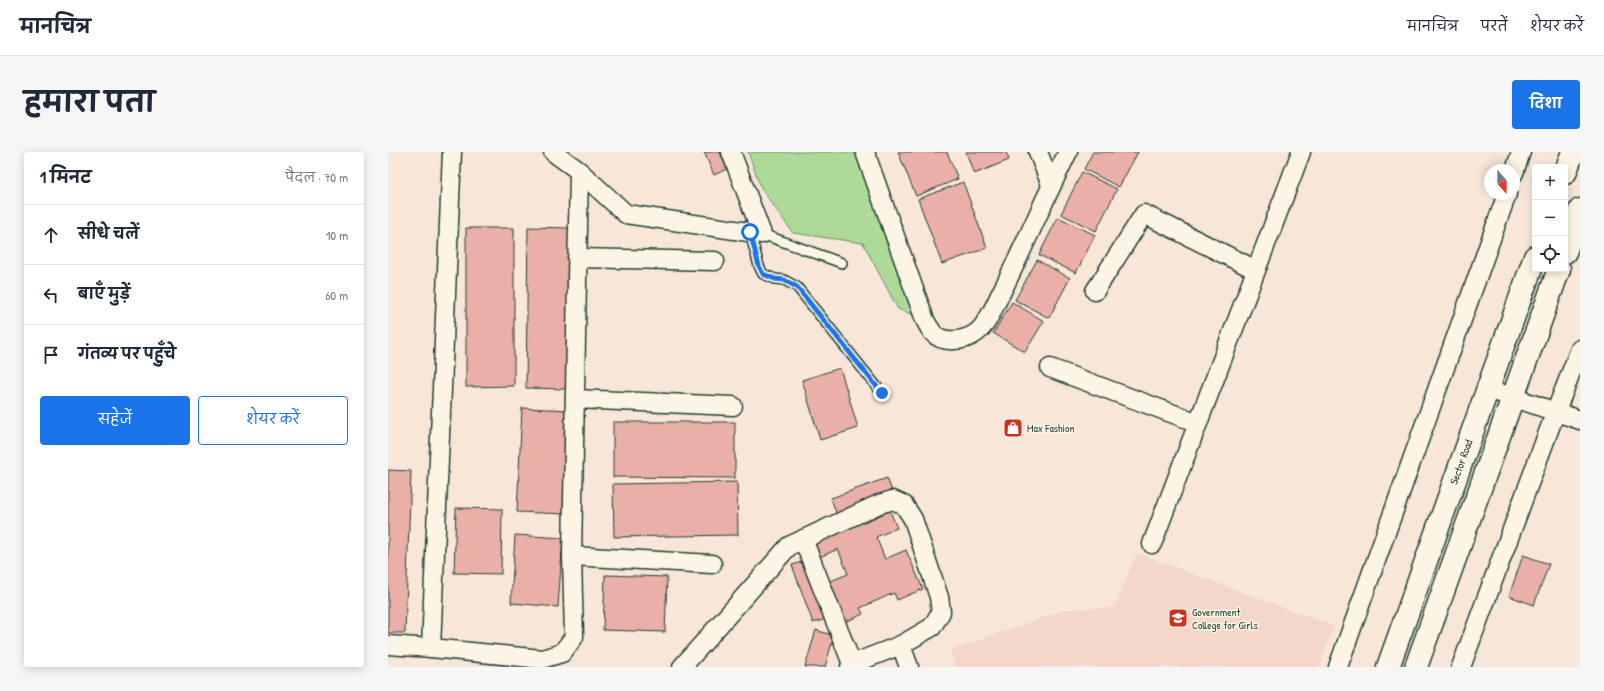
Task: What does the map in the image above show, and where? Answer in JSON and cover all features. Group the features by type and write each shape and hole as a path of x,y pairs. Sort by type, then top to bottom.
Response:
{"main road":[{"path":"1568,165 1573,152"},
{"path":"1568,244 1580,210"},
{"name":"Sector Road","path":"1388,667 1532,265"},
{"path":"1416,667 1558,272"}],"street":[{"path":"431,648 452,152"},
{"path":"552,152 579,171 626,214 756,234 731,152"},
{"path":"865,152 925,320 934,334 946,339 960,340 976,334 982,327 1012,272 1051,185 1068,152"},
{"path":"1038,152 1051,185"},
{"path":"1152,544 1301,152"},
{"path":"1517,164 1521,152"},
{"path":"388,645 542,659 562,653 574,636 572,556 579,171"},
{"path":"1338,667 1505,200"},
{"path":"1095,291 1144,214 1256,270"},
{"path":"578,258 715,261"},
{"path":"1461,667 1580,349"},
{"path":"1050,368 1198,423"},
{"path":"1488,389 1580,420"},
{"path":"575,399 734,406"},
{"path":"682,667 789,546 803,539 879,504 893,500 904,505 913,519 939,597 941,612 932,627 901,645 851,666 803,539"},
{"path":"572,556 712,564"},
{"path":"901,645 909,667"}],"lane":[{"path":"842,263 756,234 759,266 763,274 775,279 784,280 797,287 882,393"}],"shaded area":[{"name":"Government College for Girls","path":"1137,553 1334,626 1319,667 956,667 950,650 1067,609 1114,608"}],"green space":[{"path":"748,152 857,152 924,319 898,309 863,243 793,233 761,188"}],"building":[{"path":"704,152 720,152 727,169 714,175"},
{"path":"898,152 947,152 958,179 916,196"},
{"path":"966,152 1006,152 1009,160 974,174"},
{"path":"1093,152 1138,152 1119,187 1084,169"},
{"path":"1082,172 1117,189 1096,231 1061,214"},
{"path":"963,182 987,248 942,264 918,199"},
{"path":"1058,217 1095,235 1076,273 1039,255"},
{"path":"528,227 569,228 567,389 526,388"},
{"path":"466,228 514,228 514,386 466,387"},
{"path":"1037,260 1070,278 1049,318 1015,300"},
{"path":"1012,302 1044,321 1025,352 993,333"},
{"path":"840,368 858,428 820,440 802,380"},
{"path":"522,408 571,410 567,514 517,512"},
{"path":"613,422 735,422 735,478 613,477"},
{"path":"388,470 411,471 405,633 388,633"},
{"path":"887,478 894,496 837,516 831,498"},
{"path":"737,482 738,535 614,537 613,484"},
{"path":"456,508 502,509 501,574 454,573"},
{"path":"890,511 897,528 876,537 885,559 906,550 923,589 897,600 894,593 860,608 863,614 843,623 826,583 848,574 838,549 815,559 809,545"},
{"path":"515,535 563,538 558,607 511,603"},
{"path":"1523,555 1549,564 1534,605 1509,596"},
{"path":"808,560 829,618 813,623 792,565"},
{"path":"605,575 667,577 665,632 603,630"},
{"path":"816,630 834,636 825,667 805,667"}],"place":[{"name":"Max Fashion","path":"1013,428"},
{"name":"Government College for Girls","path":"1178,618"}],"route":[{"path":"750,232 759,266 763,274 775,279 784,280 797,287 882,393"}]}
